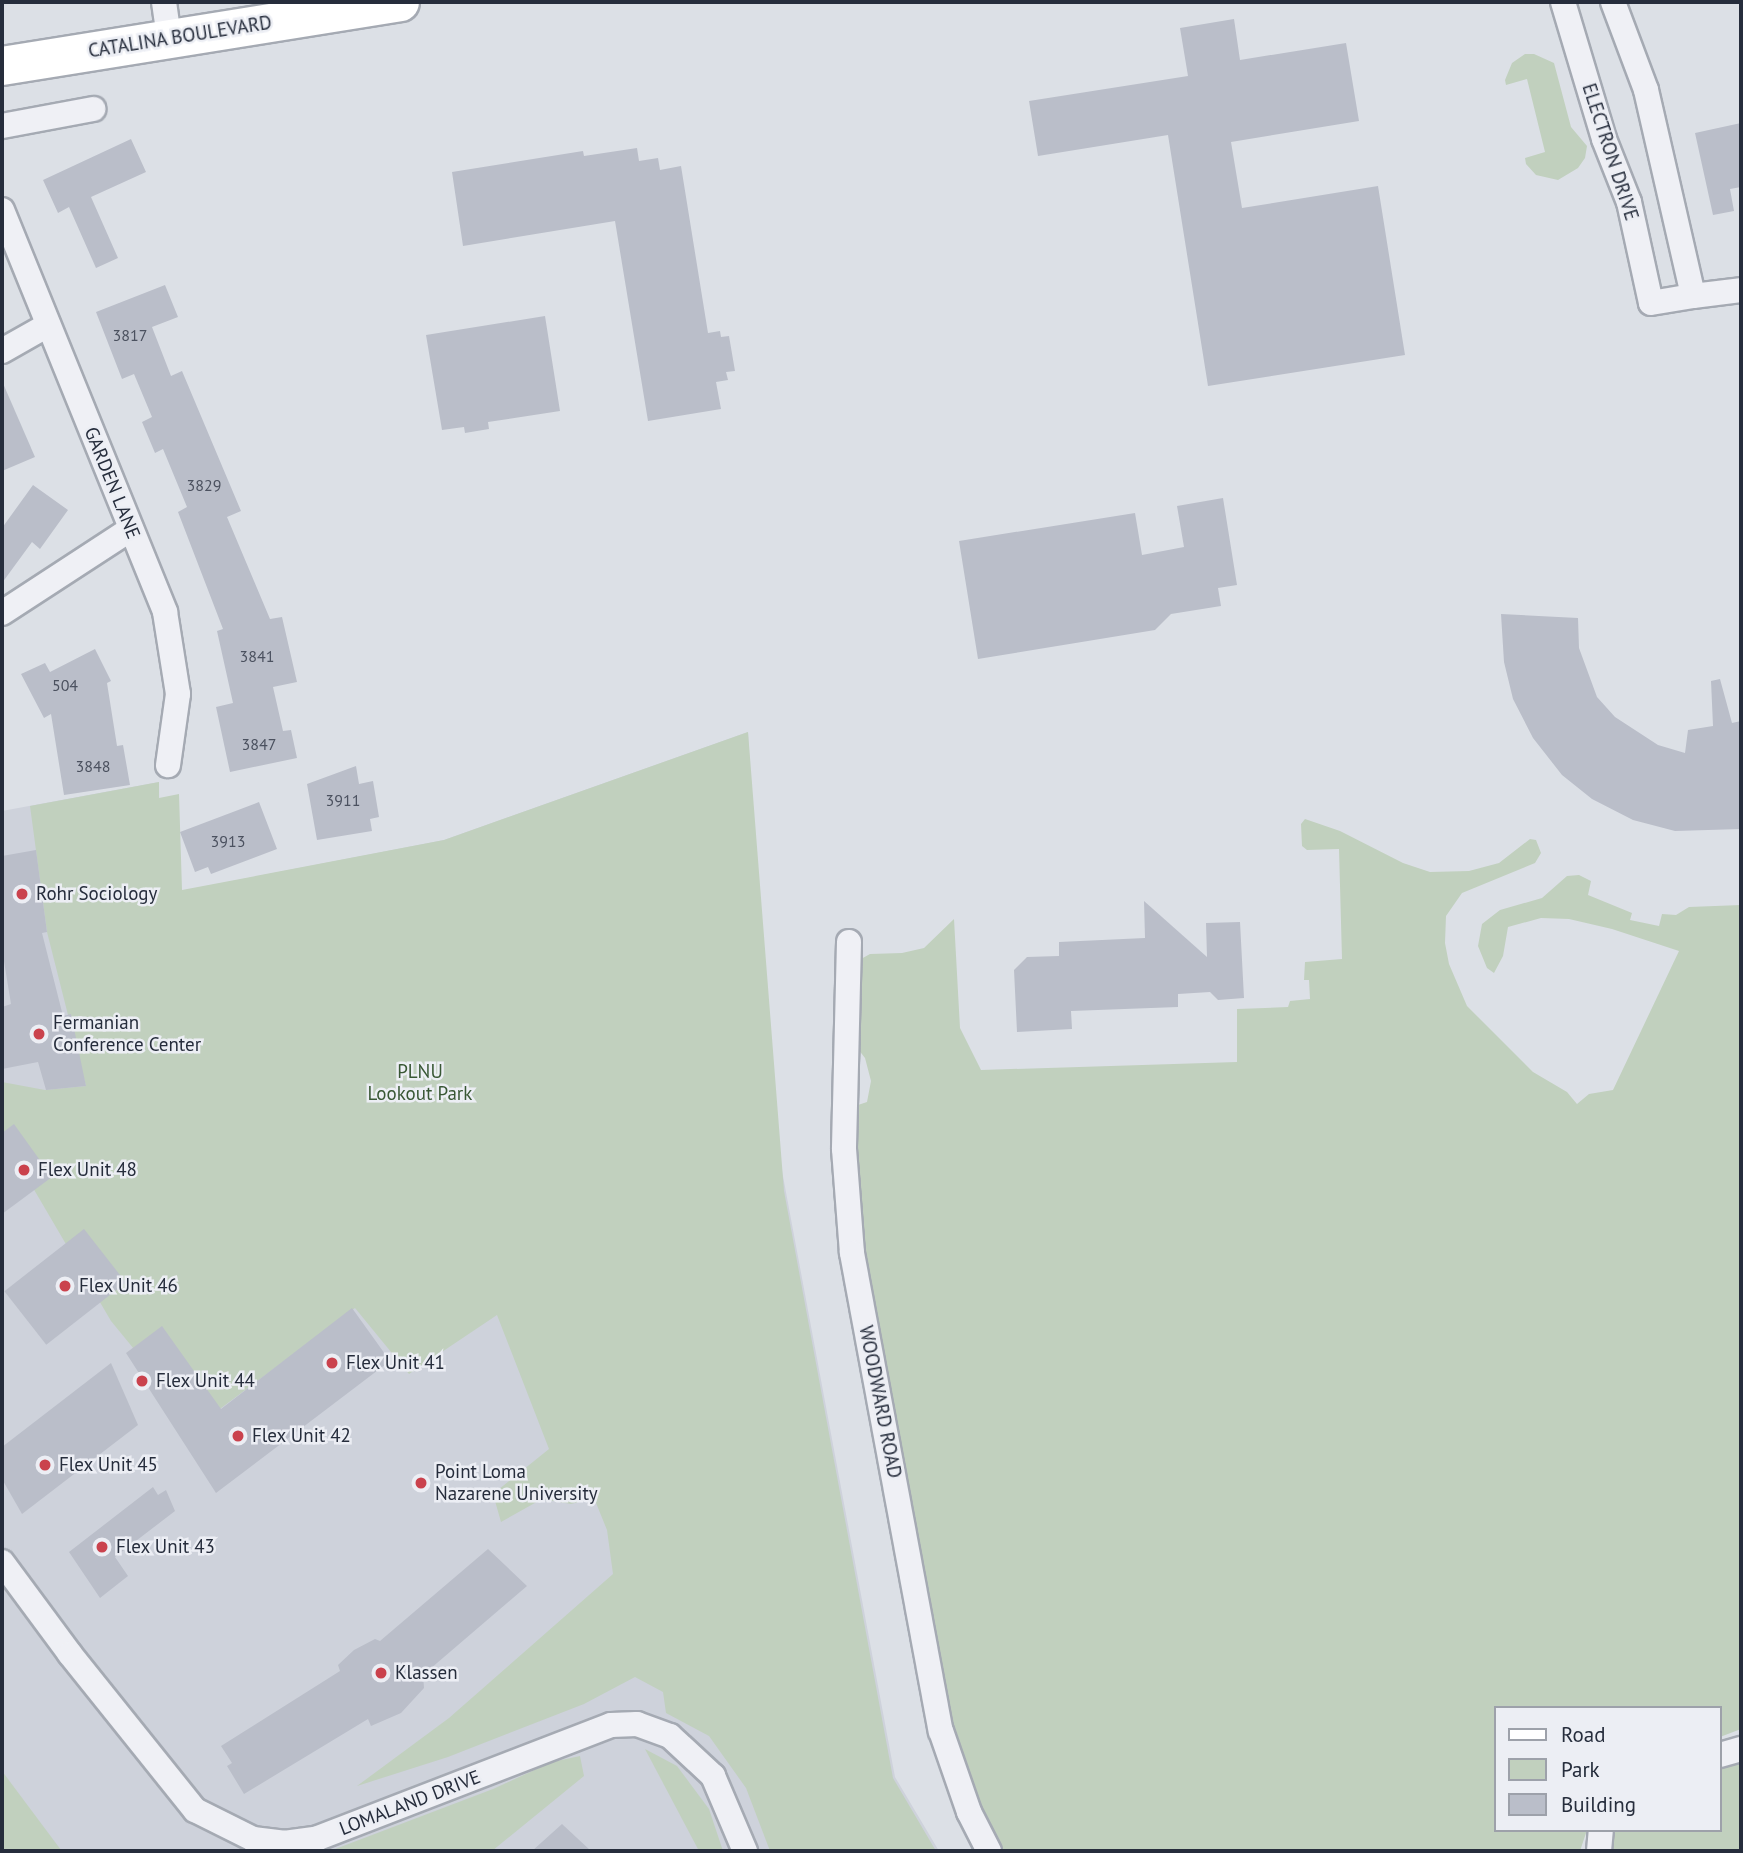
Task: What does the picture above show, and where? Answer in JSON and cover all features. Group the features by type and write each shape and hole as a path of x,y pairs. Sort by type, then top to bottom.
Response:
{"main road":[{"name":"CATALINA BOULEVARD","path":"2,66 400,2"}],"street":[{"path":"163,2 169,39"},
{"name":"ELECTRON DRIVE","path":"1563,2 1604,139 1629,202 1651,303 1693,296"},
{"path":"1613,2 1646,90 1693,296 1741,290"},
{"path":"2,125 93,109"},
{"name":"GARDEN LANE","path":"2,210 165,612 178,694 168,765"},
{"path":"2,351 48,325"},
{"path":"2,613 131,529"},
{"name":"WOODWARD ROAD","path":"849,942 844,1149 852,1253 941,1731 968,1812 989,1851"},
{"name":"LOMALAND DRIVE","path":"2,1562 70,1654 195,1810 253,1839 284,1843 318,1838 611,1725 637,1724 670,1736 713,1776 745,1851"},
{"path":"1722,1754 1741,1749"},
{"path":"1599,1851 1601,1832"}],"shaded area":[{"name":"Point Loma Nazarene University","path":"748,732 769,1101 895,1777 939,1851 2,1851 2,811 159,782 160,895 444,840"}],"green space":[{"path":"1525,54 1534,54 1554,63 1571,127 1587,146 1585,158 1578,168 1558,180 1536,175 1526,164 1525,158 1545,152 1527,79 1506,85 1505,80 1512,63"},
{"name":"PLNU Lookout Park","path":"748,732 784,1191 893,1778 936,1851 770,1851 746,1788 709,1736 666,1713 663,1692 635,1677 584,1704 448,1757 357,1786 449,1718 613,1574 607,1530 594,1498 571,1504 542,1499 501,1522 493,1494 549,1449 497,1315 409,1374 355,1308 197,1426 111,1321 2,1135 2,1082 45,1090 86,1086 47,932 30,806 159,782 159,798 179,794 182,890 444,840"},
{"path":"1305,819 1340,831 1403,863 1430,872 1469,871 1499,863 1530,839 1536,840 1541,853 1535,863 1462,893 1446,916 1445,943 1449,964 1467,1006 1533,1072 1567,1092 1577,1104 1589,1094 1613,1090 1679,951 1612,929 1569,919 1541,918 1508,927 1503,956 1494,973 1487,968 1478,946 1482,924 1500,910 1542,898 1567,876 1579,875 1591,881 1588,895 1632,913 1630,920 1659,926 1662,914 1676,915 1689,907 1741,905 1741,1729 1722,1736 1722,1706 1494,1706 1494,1832 1586,1832 1580,1851 996,1851 960,1770 852,1202 852,1107 867,1102 871,1081 865,1058 858,1049 857,968 861,959 870,954 902,953 924,948 954,919 960,1028 981,1070 1237,1062 1237,1009 1288,1007 1290,1001 1310,999 1309,980 1304,980 1305,962 1342,959 1339,849 1307,850 1302,846 1301,824"},
{"path":"645,1749 677,1766 709,1809 723,1851 699,1851"},
{"path":"580,1756 584,1776 492,1851 330,1851 493,1789 552,1762"},
{"path":"1741,1757 1741,1851 1608,1851 1611,1832 1722,1832 1722,1762"},
{"path":"2,1771 61,1850 2,1851"}],"building":[{"path":"1234,19 1240,60 1346,43 1359,121 1231,142 1242,208 1378,186 1405,355 1208,386 1168,135 1038,156 1029,101 1188,76 1180,28"},
{"path":"1741,123 1741,187 1730,189 1734,211 1713,215 1695,133"},
{"path":"131,139 146,172 91,197 118,258 96,268 69,207 58,213 43,180"},
{"path":"637,148 639,161 658,158 660,170 681,166 708,333 720,331 721,337 729,336 735,371 726,372 728,380 716,382 721,409 648,421 615,221 463,246 452,172 583,151 584,156"},
{"path":"165,285 178,317 152,327 171,376 182,371 241,511 227,517 270,619 282,617 297,682 273,687 283,731 291,730 297,758 230,772 216,707 233,703 217,631 223,629 178,512 187,507 163,449 155,453 142,422 152,417 134,374 122,379 96,312"},
{"path":"545,316 560,411 488,422 489,429 465,433 464,427 442,430 426,335"},
{"path":"2,381 35,457 2,471"},
{"path":"33,485 68,510 40,549 32,542 2,583 2,528"},
{"path":"1223,498 1237,585 1218,588 1221,606 1171,614 1155,630 978,659 959,541 1135,513 1142,555 1184,547 1177,506"},
{"path":"1501,614 1578,618 1579,648 1597,697 1615,717 1658,745 1685,753 1688,730 1713,726 1711,681 1720,679 1732,723 1741,721 1741,829 1675,831 1633,820 1592,799 1562,775 1533,738 1513,699 1504,662"},
{"path":"95,649 111,681 107,683 117,746 123,745 130,785 64,795 51,714 44,718 21,674 45,663 50,672"},
{"path":"356,766 359,784 373,781 379,817 370,819 372,831 317,840 307,784"},
{"path":"259,802 277,849 211,874 208,867 195,872 180,832"},
{"name":"Fermanian Conference Center","path":"36,850 47,932 42,933 63,1016 71,1014 86,1086 46,1090 38,1062 2,1069 2,1007 11,1004 2,949 2,856"},
{"path":"1144,901 1207,957 1206,923 1240,922 1244,998 1218,1000 1210,992 1178,994 1178,1007 1071,1011 1072,1029 1017,1032 1014,970 1027,957 1059,956 1059,942 1145,938"},
{"name":"Flex Unit 48","path":"14,1124 52,1177 2,1214 2,1133"},
{"name":"Flex Unit 46","path":"84,1229 126,1283 46,1345 4,1291"},
{"path":"352,1308 390,1361 216,1493 126,1353 162,1326 221,1409"},
{"path":"111,1363 138,1425 22,1514 2,1479 2,1447"},
{"name":"Flex Unit 43","path":"153,1487 158,1495 166,1490 175,1511 115,1557 128,1576 100,1598 69,1552"},
{"name":"Klassen","path":"488,1549 527,1586 423,1675 424,1688 401,1713 371,1726 368,1719 244,1794 227,1766 232,1763 221,1746 340,1671 338,1665 354,1650 375,1639 380,1641"},
{"path":"562,1824 591,1851 532,1851"}],"place":[{"name":"Rohr Sociology","path":"22,894"},
{"name":"Fermanian Conference Center","path":"39,1034"},
{"name":"Flex Unit 48","path":"24,1170"},
{"name":"Flex Unit 46","path":"65,1286"},
{"name":"Flex Unit 41","path":"332,1363"},
{"name":"Flex Unit 44","path":"142,1381"},
{"name":"Flex Unit 42","path":"238,1436"},
{"name":"Flex Unit 45","path":"45,1465"},
{"name":"Point Loma Nazarene University","path":"421,1483"},
{"name":"Flex Unit 43","path":"102,1547"},
{"name":"Klassen","path":"381,1673"}]}
